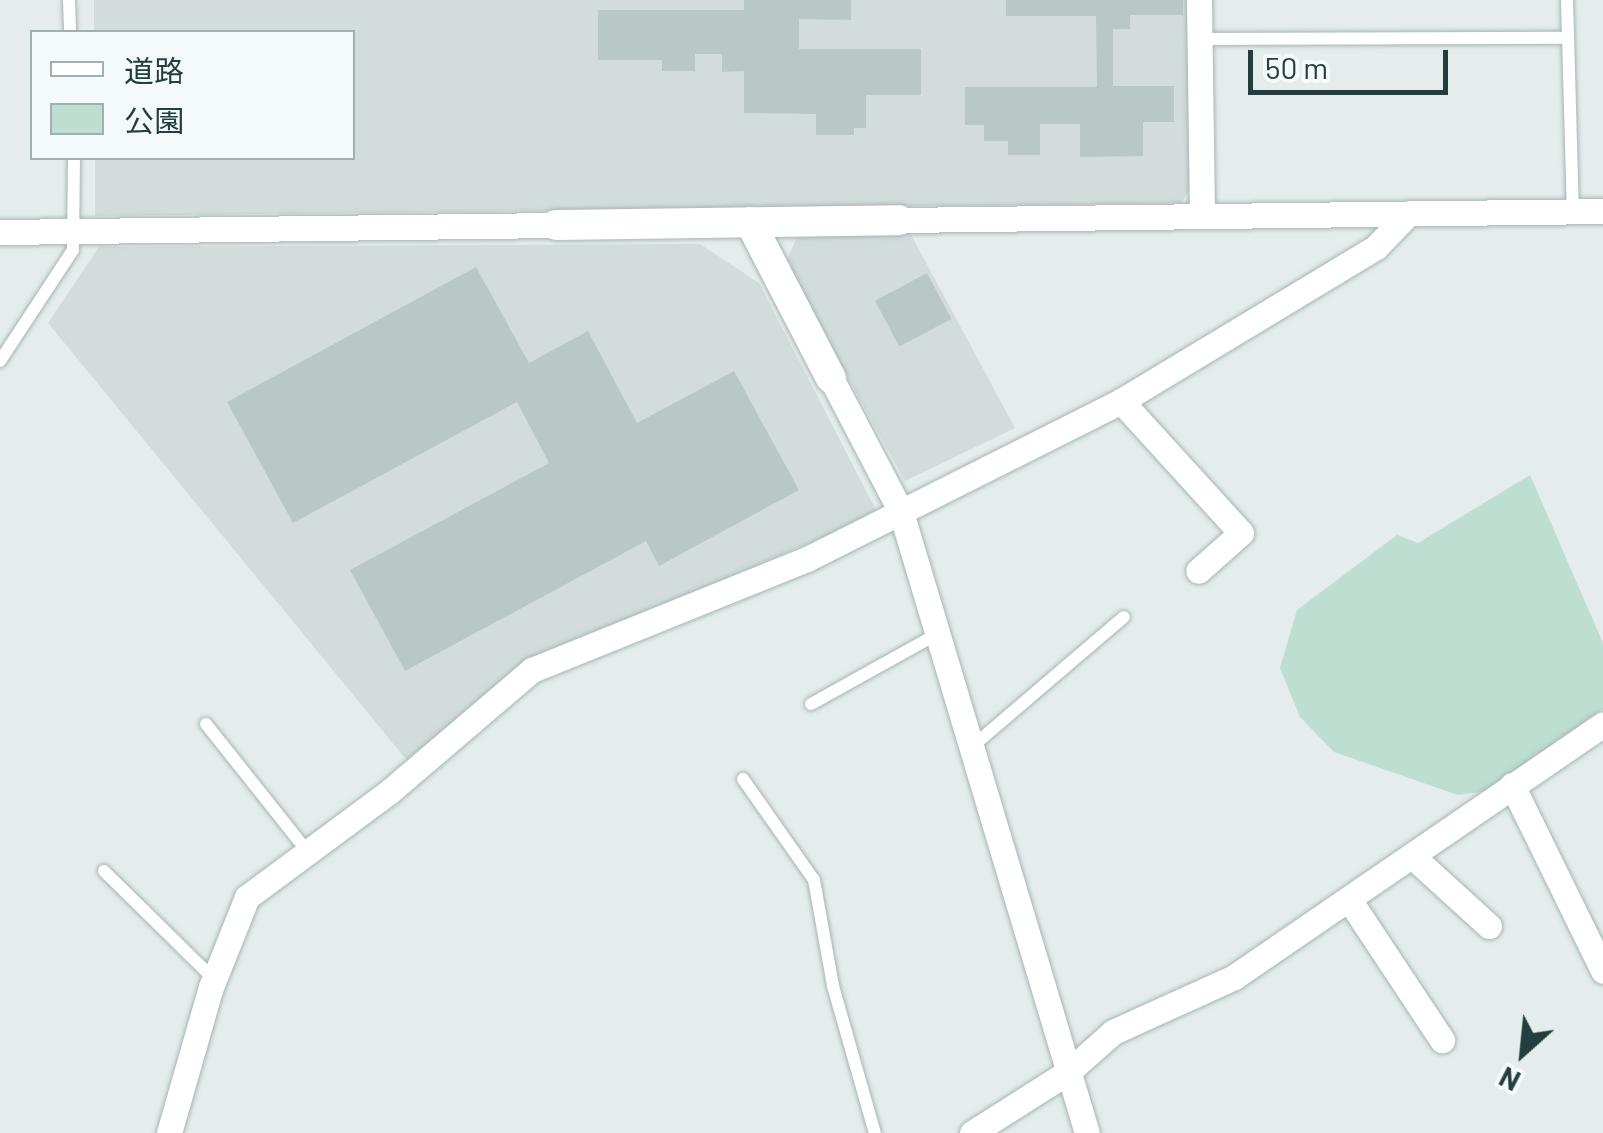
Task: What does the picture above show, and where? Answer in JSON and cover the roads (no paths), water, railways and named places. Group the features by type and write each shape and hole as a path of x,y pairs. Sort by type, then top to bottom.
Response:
{"street":[{"path":"1198,0 1202,216"},
{"path":"0,232 1603,211"},
{"path":"169,1133 214,979 247,897 389,792 532,670 807,559 1122,401 1376,246 1408,213"},
{"path":"750,222 900,512 974,744 1087,1133"},
{"path":"1122,401 1241,534 1198,571"},
{"path":"972,1133 1068,1072 1113,1032 1234,977 1603,724"},
{"path":"1512,785 1603,971"},
{"path":"1412,856 1488,926"},
{"path":"1350,900 1442,1040"}],"lane":[{"path":"70,0 70,30"},
{"path":"1567,0 1573,211"},
{"path":"1199,40 1568,38"},
{"path":"0,360 73,250 74,160"},
{"path":"974,744 1124,617"},
{"path":"811,704 939,633"},
{"path":"206,724 307,851"},
{"path":"744,779 814,880 833,986 876,1133"},
{"path":"104,871 214,979"}]}
